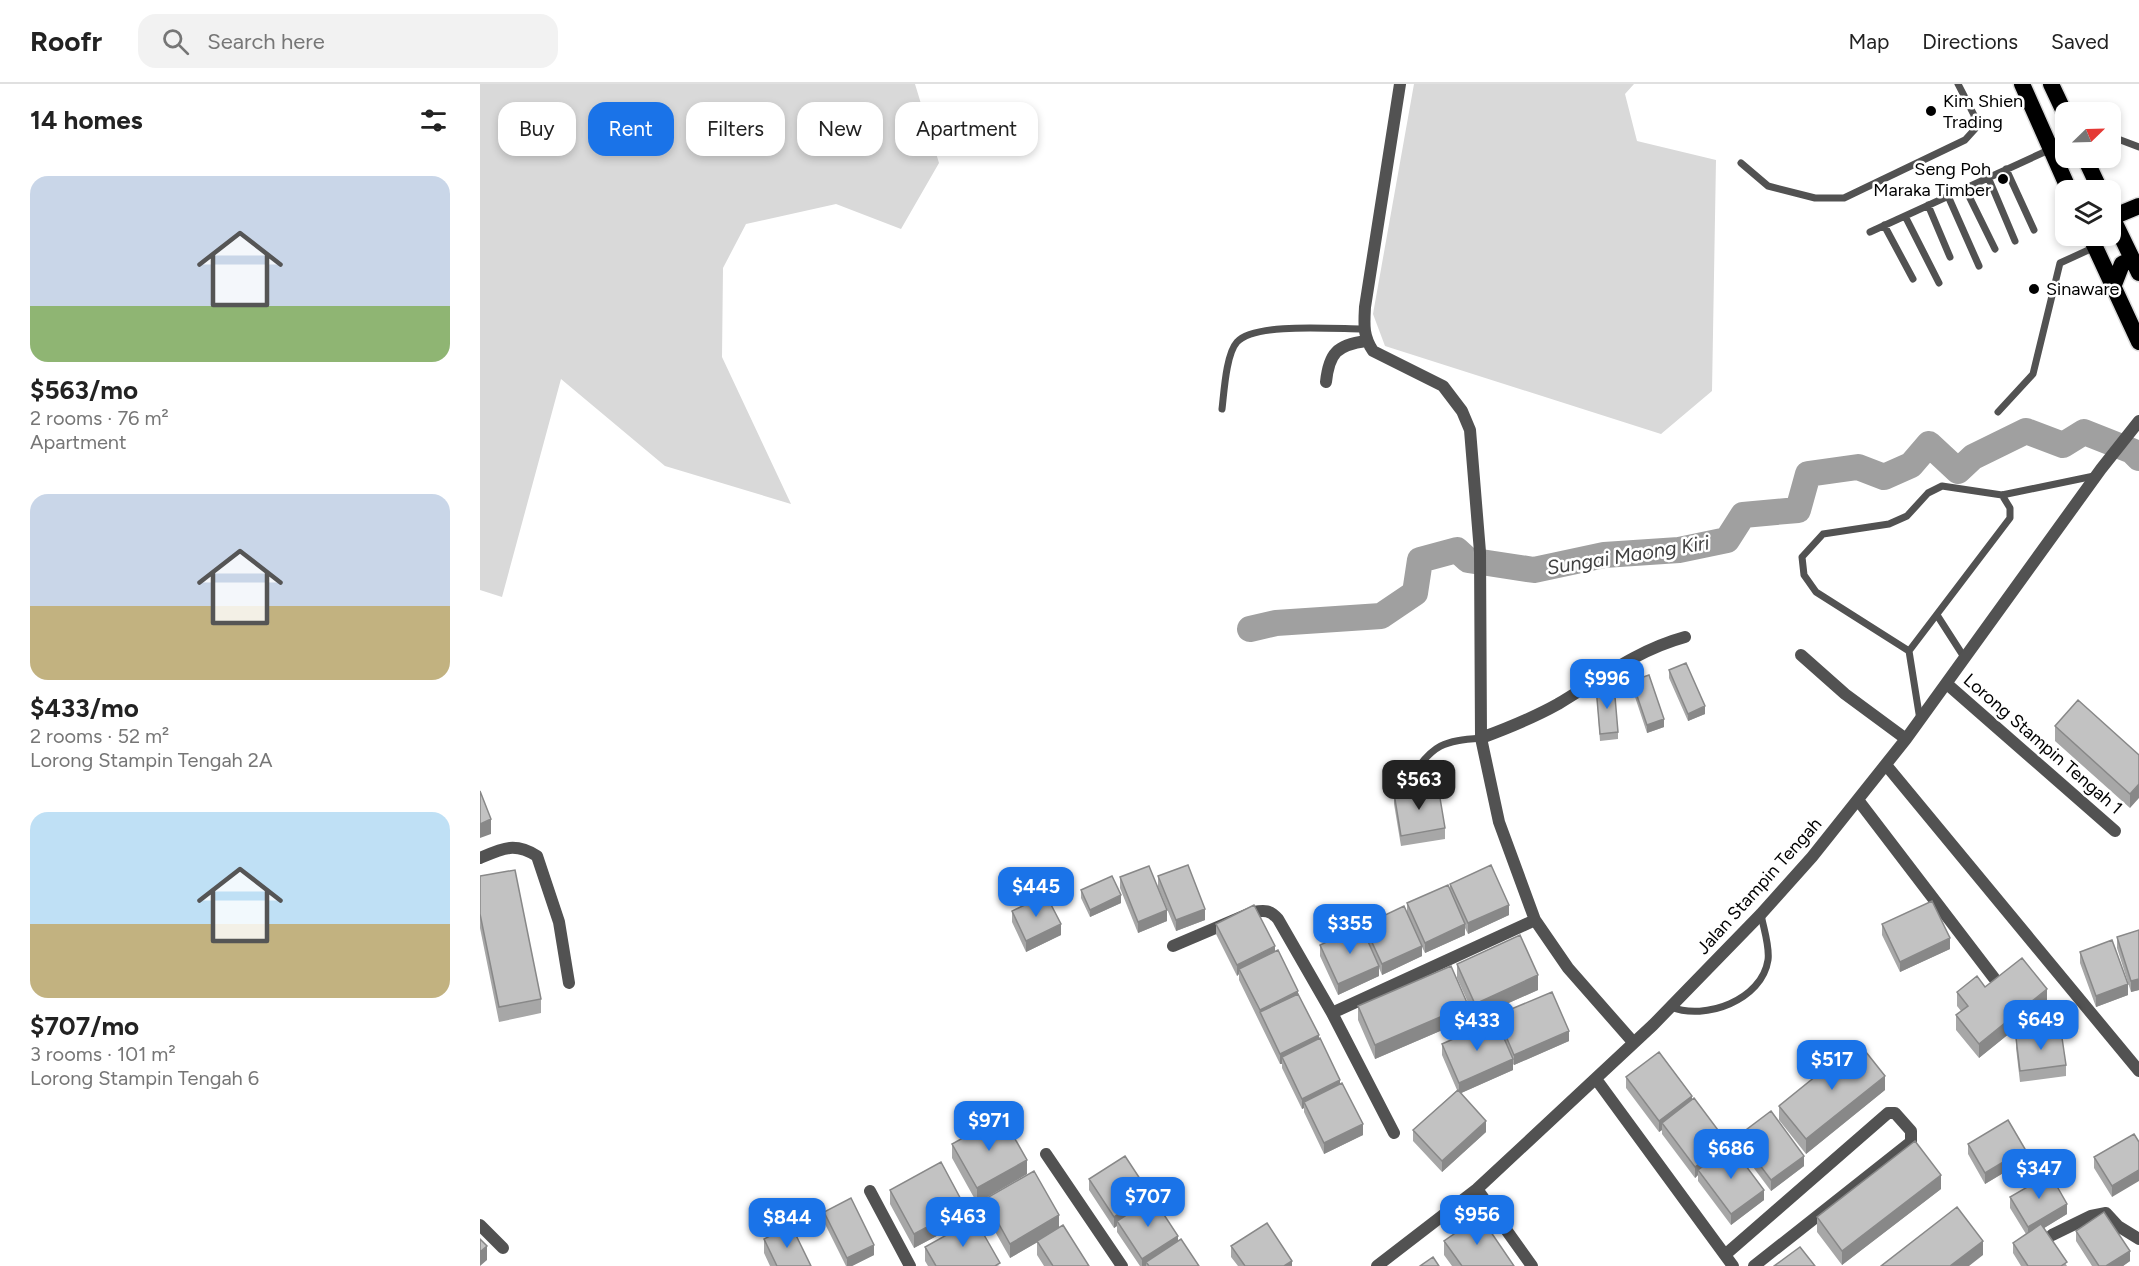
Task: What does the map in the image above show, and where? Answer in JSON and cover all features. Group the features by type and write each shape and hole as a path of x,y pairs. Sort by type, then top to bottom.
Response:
{"highway":[{"path":"2022,84 2065,180"},
{"path":"2121,212 2139,206"},
{"path":"2121,236 2136,266"},
{"path":"2094,246 2139,342"},
{"path":"2113,287 2122,264 2136,266"}],"street":[{"path":"1400,84 1365,335 1373,351 1443,386 1462,411 1470,430 1480,552 1481,738 1499,822 1535,920 1568,968 1633,1042"},
{"path":"1326,382 1331,357 1341,348 1365,335"},
{"name":"Jalan Stampin Tengah","path":"1377,1266 1477,1189 1671,1007 1761,914 1858,800 1906,739 2098,472 2139,421"},
{"path":"1481,738 1524,723 1623,662 1656,646 1685,637"},
{"path":"1801,655 1845,694 1906,739"},
{"name":"Lorong Stampin Tengah 1","path":"1947,684 2115,831"},
{"path":"1886,765 2139,1071"},
{"path":"1858,800 1994,978"},
{"path":"480,858 504,848 525,848 537,856 559,922 569,983"},
{"path":"1173,946 1253,912 1265,910 1278,919 1332,1012 1394,1133"},
{"path":"1332,1012 1535,920"},
{"path":"1596,1078 1733,1266"},
{"path":"1726,1254 1888,1113 1894,1113 1911,1131 1911,1142 1754,1266"},
{"path":"1046,1154 1122,1266"},
{"path":"1477,1189 1532,1266"},
{"path":"870,1191 910,1266"},
{"path":"2052,1235 2091,1216 2106,1213 2118,1226 2139,1239"},
{"path":"480,1225 503,1248"}],"lane":[{"path":"1741,163 1768,186 1815,198 1844,198 1965,140 1975,129 1974,115 1958,84"},
{"path":"2121,140 2139,147"},
{"path":"1870,232 2051,149"},
{"path":"2006,169 2034,230"},
{"path":"1988,177 2015,242"},
{"path":"1965,188 1995,249"},
{"path":"1948,196 1979,266"},
{"path":"1928,205 1950,257"},
{"path":"1905,216 1939,283"},
{"path":"1884,225 1913,279"},
{"path":"1998,412 2033,375 2060,263 2085,246"},
{"path":"1222,410 1227,371 1235,344 1245,336 1274,331 1365,335"},
{"path":"1909,651 1816,592 1804,575 1802,557 1823,534 1889,524 1907,516 1929,493 1942,486 2002,495 2098,472"},
{"path":"1920,720 1909,651 2010,518 2010,508 2002,495"},
{"path":"1937,615 1964,657"},
{"path":"1412,776 1423,759 1438,745 1453,740 1481,738"},
{"path":"1671,1007 1683,1012 1705,1011 1746,996 1760,982 1769,959 1761,914"}],"shaded area":[{"path":"480,84 915,84 920,102 895,102 895,156 937,156 939,163 901,229 836,204 746,224 723,268 722,357 791,504 665,466 561,379 502,597 480,590"},
{"path":"1414,84 1634,84 1625,94 1637,141 1716,160 1712,391 1661,434 1385,346 1373,314"}],"building":[{"path":"1686,663 1705,706 1688,714 1669,670"},
{"path":"1649,675 1664,719 1647,725 1632,681"},
{"path":"1614,685 1618,732 1600,734 1596,687"},
{"path":"2078,700 2139,755 2139,784 2130,794 2055,726"},
{"path":"1438,786 1445,828 1401,836 1394,793"},
{"path":"480,791 491,819 480,824"},
{"path":"1188,865 1205,909 1176,920 1158,876"},
{"path":"1491,865 1509,905 1468,923 1450,884"},
{"path":"1149,866 1167,910 1138,922 1120,877"},
{"path":"515,870 541,999 499,1007 480,914 480,876"},
{"path":"1112,876 1121,895 1090,910 1081,890"},
{"path":"1448,885 1465,924 1425,943 1407,903"},
{"path":"1046,895 1061,924 1026,941 1012,911"},
{"path":"1932,901 1950,938 1900,962 1882,924"},
{"path":"1254,905 1275,946 1237,965 1216,924"},
{"path":"1404,906 1422,946 1382,964 1364,925"},
{"path":"1361,926 1379,966 1338,984 1320,945"},
{"path":"2139,930 2139,979 2131,981 2117,937"},
{"path":"1520,935 1538,975 1475,1004 1457,964"},
{"path":"2112,940 2128,984 2096,996 2080,952"},
{"path":"1278,950 1298,991 1260,1010 1239,969"},
{"path":"2022,958 2047,989 1979,1044 1956,1015 1968,1006 1957,992 1977,976 1985,987"},
{"path":"1451,966 1468,1005 1375,1045 1358,1006"},
{"path":"1552,992 1569,1031 1514,1055 1497,1015"},
{"path":"1298,994 1319,1035 1280,1054 1260,1012"},
{"path":"1496,1020 1513,1059 1459,1083 1442,1044"},
{"path":"2061,1031 2066,1065 2020,1071 2016,1038"},
{"path":"1320,1038 1340,1080 1302,1099 1282,1057"},
{"path":"1858,1042 1885,1076 1806,1139 1779,1106"},
{"path":"1659,1052 1692,1096 1659,1121 1626,1077"},
{"path":"1342,1083 1363,1124 1324,1143 1304,1102"},
{"path":"1458,1090 1486,1121 1442,1161 1413,1130"},
{"path":"1694,1098 1727,1142 1695,1167 1662,1123"},
{"path":"1771,1111 1804,1156 1771,1180 1738,1136"},
{"path":"1002,1116 1027,1160 977,1188 952,1144"},
{"path":"2008,1120 2025,1149 1985,1173 1968,1144"},
{"path":"2134,1134 2139,1142 2139,1170 2112,1186 2094,1157"},
{"path":"1915,1141 1941,1175 1842,1251 1817,1217"},
{"path":"1731,1146 1764,1190 1731,1214 1698,1170"},
{"path":"1125,1156 1150,1194 1114,1217 1089,1179"},
{"path":"941,1162 965,1207 914,1234 890,1190"},
{"path":"1034,1171 1059,1215 1010,1244 985,1199"},
{"path":"2050,1174 2067,1204 2028,1227 2010,1197"},
{"path":"851,1198 874,1245 847,1258 824,1212"},
{"path":"1153,1198 1178,1236 1142,1259 1117,1221"},
{"path":"1957,1207 1983,1241 1950,1266 1881,1266"},
{"path":"2104,1212 2130,1251 2106,1266 2099,1266 2076,1231"},
{"path":"1480,1216 1514,1266 1462,1266 1444,1241"},
{"path":"975,1219 1000,1263 995,1266 936,1266 925,1247"},
{"path":"1267,1223 1292,1261 1284,1266 1245,1266 1231,1246"},
{"path":"2041,1224 2067,1262 2061,1266 2028,1266 2013,1243"},
{"path":"791,1225 811,1266 777,1266 764,1239"},
{"path":"1063,1225 1089,1266 1053,1266 1037,1241"},
{"path":"480,1239 487,1246 480,1252"},
{"path":"1181,1239 1199,1266 1149,1266 1146,1262"},
{"path":"1800,1247 1815,1266 1774,1266"},
{"path":"1433,1257 1439,1266 1420,1266"}],"waterway":[{"name":"Sungai Maong Kiri","path":"1250,629 1276,623 1381,616 1415,593 1420,560 1457,550 1468,560 1534,570 1604,555 1679,550 1727,540 1743,515 1798,510 1808,474 1858,467 1884,477 1911,465 1929,444 1958,471 1973,457 2026,431 2063,445 2084,432 2132,451 2139,458"}],"place":[{"name":"Kim Shien Trading","path":"1931,111"},
{"name":"Seng Poh Maraka Timber","path":"2003,179"},
{"name":"Sinaware","path":"2034,289"}]}
